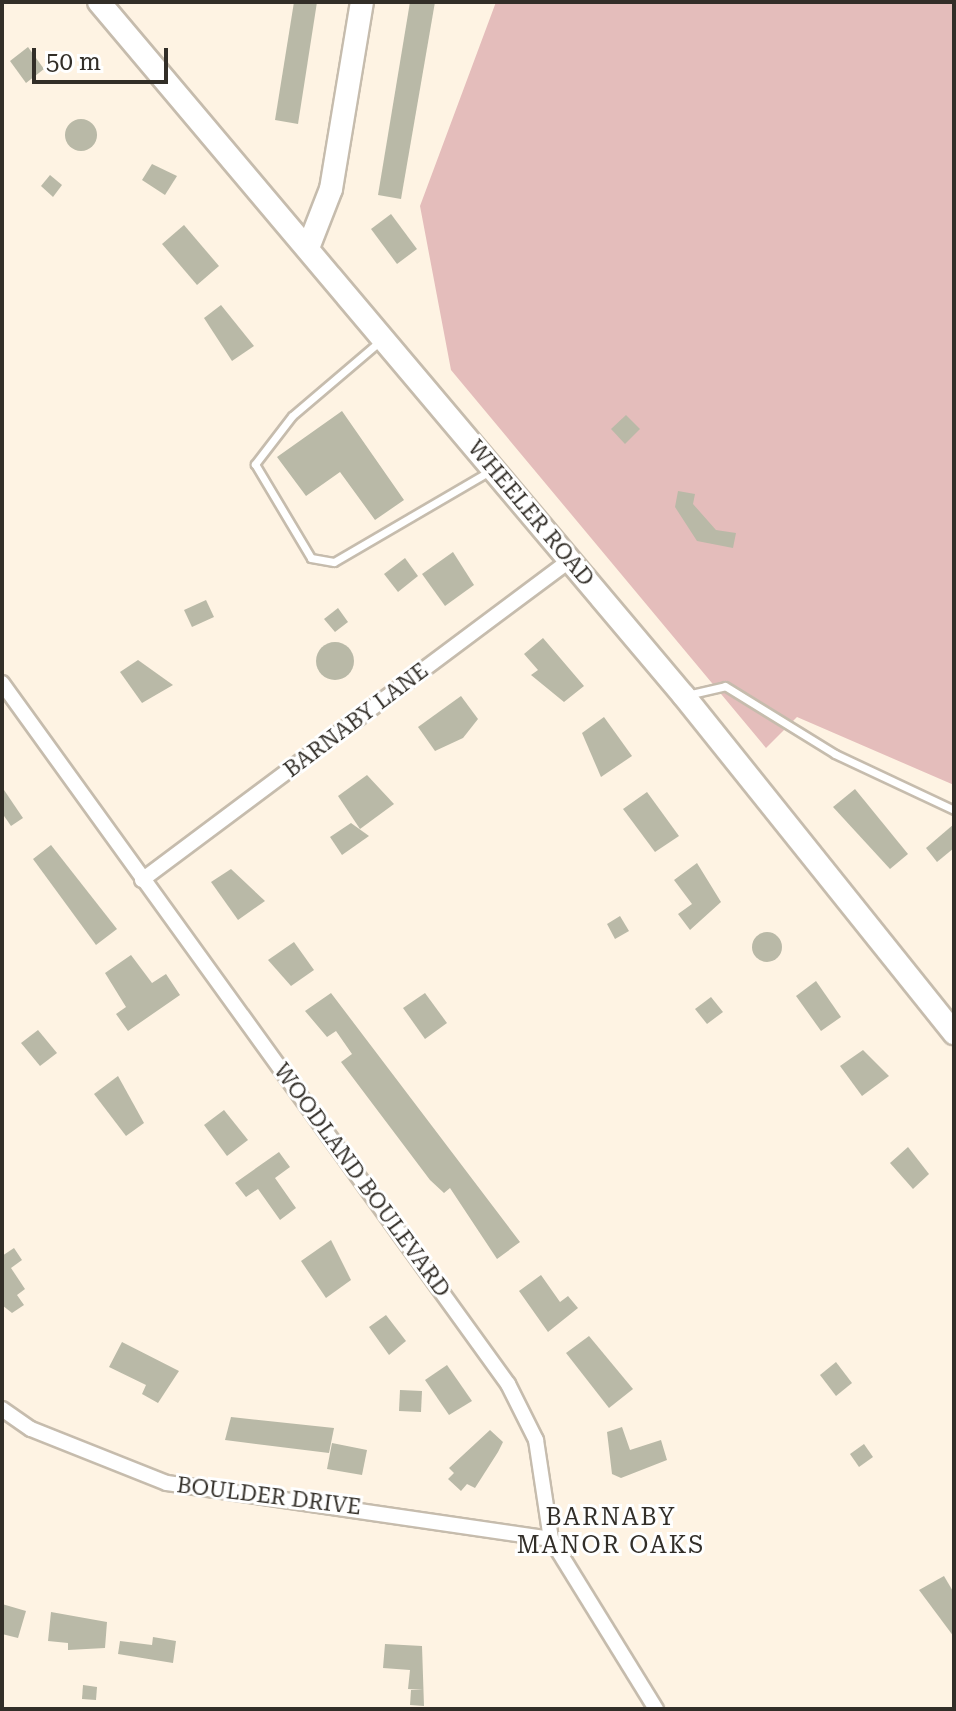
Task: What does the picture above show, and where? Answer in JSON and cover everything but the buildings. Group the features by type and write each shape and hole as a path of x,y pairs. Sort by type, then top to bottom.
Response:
{"main road":[{"name":"WHEELER ROAD","path":"99,2 684,696 954,1033"},
{"path":"308,248 331,189 362,2"}],"street":[{"name":"BARNABY LANE","path":"142,880 570,560"},
{"name":"WOODLAND BOULEVARD","path":"2,683 508,1384 540,1453 551,1539 656,1709"},
{"name":"BOULDER DRIVE","path":"2,1409 50,1438 167,1483 551,1539"}],"lane":[{"path":"384,338 292,416 255,464 311,558 334,562 493,468"},
{"path":"684,696 725,686 869,773 954,810"}],"shaded area":[{"path":"496,2 954,2 954,785 797,717 766,748 451,370 420,206"}],"district":[{"name":"BARNABY MANOR OAKS","path":"611,1532"}]}
